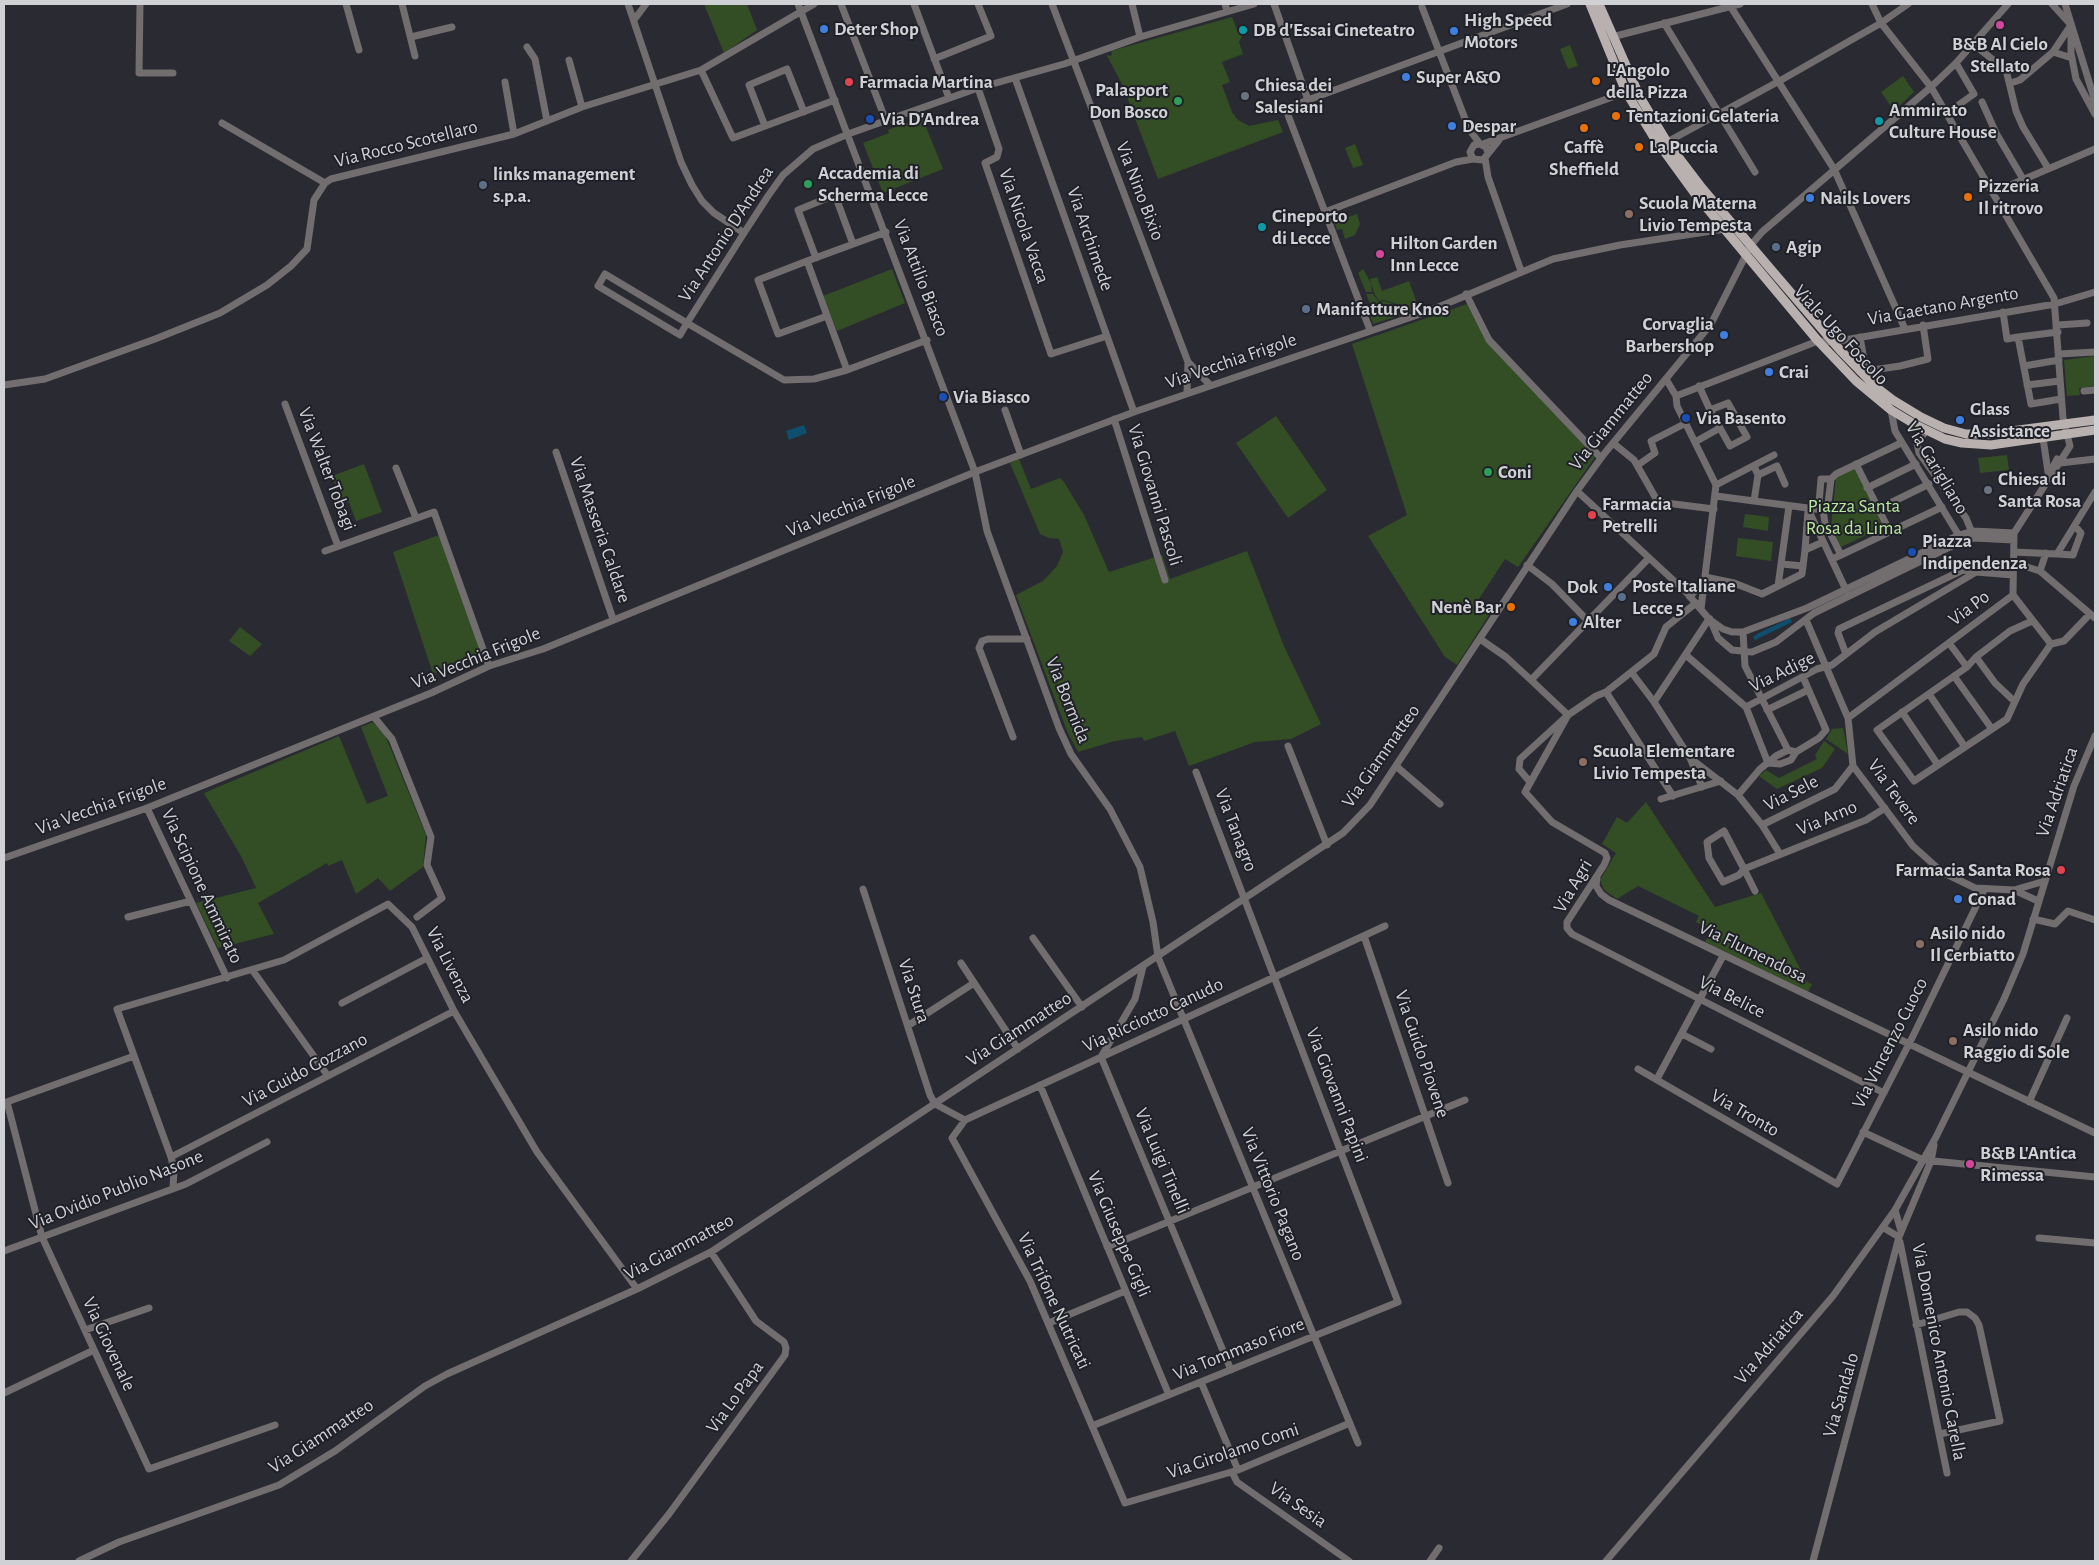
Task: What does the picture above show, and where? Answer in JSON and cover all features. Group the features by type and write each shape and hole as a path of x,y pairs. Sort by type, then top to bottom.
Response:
{"main road":[{"name":"Viale Ugo Foscolo","path":"1590,4 1626,92 1653,136 1696,195 1818,341 1856,381 1891,410 1926,431 1945,439 1991,445 2095,430"},
{"name":"Viale Ugo Foscolo","path":"1599,4 1612,37 1640,96 1667,142 1702,188 1833,342 1865,373 1907,409 1944,428 1966,434 1988,434 2064,426 2095,420"}],"street":[{"path":"140,4 139,73 173,73"},
{"path":"346,4 359,50"},
{"path":"402,4 415,56"},
{"path":"628,4 681,162 692,185 702,201 714,213 744,233"},
{"path":"634,20 646,4"},
{"name":"Via Attilio Biasco","path":"798,4 976,472"},
{"name":"Via Rocco Scotellaro","path":"4,385 44,379 155,339 220,312 267,285 291,266 307,249 314,200 325,183 330,179 514,134 582,107 701,70 814,4"},
{"path":"841,4 886,121"},
{"path":"914,4 949,98"},
{"path":"934,59 991,36 978,4"},
{"name":"Via Nino Bixio","path":"1052,4 1188,362 1187,393"},
{"path":"1132,4 1140,36"},
{"name":"Via Antonio D'Andrea","path":"687,324 783,175 813,149 848,134 978,88 1074,60 1226,7 1254,4"},
{"path":"1274,4 1308,100"},
{"path":"1370,330 1288,115 1295,105 1567,4"},
{"path":"1612,37 1730,5 1740,4"},
{"path":"1577,491 1690,597 1710,619 1723,629 1743,634 1807,608 1960,538 1973,535 2014,536 2045,483 2060,463 2070,446 2068,434 2064,426 2058,328 2054,298 1994,192 1931,87 1881,23 1872,4"},
{"path":"1667,142 1778,82 1881,23 1908,4"},
{"path":"1751,245 1762,232 1931,87 1956,63 2008,4"},
{"path":"2052,4 2071,25 2072,58 2080,90 2095,114"},
{"path":"2065,4 2095,101"},
{"path":"1730,5 1834,169 1905,329"},
{"path":"1422,7 1469,129 1473,155 1488,177"},
{"path":"1664,23 1755,172"},
{"path":"2011,82 2020,80 2053,52 2071,25"},
{"path":"411,37 452,27"},
{"path":"1973,44 2006,70 2011,82 2011,92 2019,119 2048,168"},
{"path":"527,46 535,59 547,121"},
{"path":"2053,52 2072,58"},
{"path":"569,60 582,107"},
{"path":"1947,113 1974,94 1956,63"},
{"path":"765,126 749,85 787,69 804,112"},
{"path":"701,70 733,138 835,100"},
{"name":"Via Archimede","path":"1015,78 1134,412"},
{"path":"506,82 514,134"},
{"name":"Via Nicola Vacca","path":"978,88 1000,152 993,160 985,163 1051,354 1107,336"},
{"path":"1473,155 1481,144 1626,92"},
{"path":"1982,102 1996,133 2023,179"},
{"path":"222,123 325,183"},
{"path":"1469,129 1481,144 1486,156 1488,177 1521,271"},
{"path":"1486,156 1501,138"},
{"path":"1994,192 2095,149"},
{"path":"1325,212 1473,155 1486,156"},
{"path":"816,258 798,210 835,195 853,244"},
{"name":"Via Vecchia Frigole","path":"4,858 147,808 374,717 489,666 543,649 976,472 1114,419 1429,311 1553,259 1582,252 1725,229"},
{"path":"827,316 778,334 758,280 886,232"},
{"name":"Via Giammatteo","path":"79,1561 119,1542 279,1485 335,1451 425,1386 636,1290 711,1252 1327,845 1356,821 1370,805 1577,491 1601,458 1710,324 1751,245"},
{"path":"807,261 847,370"},
{"path":"687,324 680,335 598,286 605,274 784,380 814,379 847,370 927,340"},
{"name":"Via Gaetano Argento","path":"1676,396 1818,341 1833,342 1923,325 2055,304 2095,292"},
{"path":"1466,294 1489,340 1601,458"},
{"path":"2003,312 2007,339 2087,323"},
{"path":"1860,337 1865,373 1928,359 1923,325"},
{"path":"2018,337 2030,404 2061,398"},
{"path":"2024,366 2059,357 2095,352"},
{"name":"Via Nino Bixio","path":"1188,362 1210,385"},
{"path":"1666,379 1676,396 1677,406 1716,485 1701,609"},
{"path":"2027,386 2060,381"},
{"path":"1698,386 1710,410 1730,446 1747,437 1728,403 1710,410"},
{"path":"2084,391 2095,390"},
{"name":"Via Walter Tobagi","path":"285,404 338,546"},
{"path":"1005,410 1021,456"},
{"name":"Via Garigliano","path":"1891,410 1892,425 1901,442 1929,484 1960,538"},
{"name":"Via Giovanni Pascoli","path":"1114,419 1165,580"},
{"path":"1638,465 1655,453 1651,441 1686,423"},
{"path":"1695,442 1720,428"},
{"name":"Via Garigliano","path":"1926,431 1917,443 1919,453 1966,518 1973,535"},
{"path":"2045,483 2048,473 2066,444 2068,434"},
{"path":"2043,438 2048,460 2048,473"},
{"path":"1841,555 1825,523 1823,510 1819,503 1821,479 1834,476 1901,442"},
{"path":"1613,443 1638,465 1658,502 1714,509"},
{"name":"Via Masseria Caldare","path":"556,452 614,619"},
{"path":"1716,485 1774,454"},
{"path":"2060,463 2095,459"},
{"path":"1856,464 1890,532"},
{"path":"1867,488 1916,464"},
{"path":"1754,466 1758,475 1754,501"},
{"path":"1758,475 1776,466 1785,484"},
{"path":"396,468 416,518"},
{"name":"Via Bormida","path":"976,472 987,531 1059,728 1072,754 1110,809 1140,867 1153,922 1158,957"},
{"path":"1878,509 1929,484"},
{"path":"2057,554 2095,492"},
{"path":"1716,496 1823,510"},
{"path":"1778,586 1789,506"},
{"path":"1832,560 1942,507"},
{"path":"1706,577 1734,583 1762,594 1802,574 1808,508"},
{"path":"1808,508 1846,590"},
{"path":"325,551 434,512 489,666"},
{"path":"2014,552 2073,555 2081,533 2074,526"},
{"name":"Via Po","path":"1848,718 2013,595 2014,536"},
{"path":"1710,619 1718,638 1732,650 1748,652 1776,642 1814,613 1960,538"},
{"path":"1805,550 1823,542"},
{"path":"2040,571 2046,553"},
{"path":"1531,680 1649,558"},
{"path":"2014,563 2040,571 2093,616 2064,641 2051,644 2023,684 2007,719 1914,781 1877,730 1967,667 1976,657 2010,631 2032,621"},
{"path":"1782,564 1803,566"},
{"path":"1527,566 1552,584 1588,620"},
{"path":"1846,654 1838,634 1839,629 1963,570 2013,575"},
{"name":"Via Adige","path":"1687,656 1746,707 1817,669 1828,667 1875,632 1976,572"},
{"path":"1690,597 1706,577"},
{"path":"2013,595 2051,644"},
{"name":"Via Agri","path":"1568,928 1567,922 1597,877 1607,858 1605,853 1552,822 1525,792 1530,782 1519,769 1520,759 1568,715 1596,696 1606,692 1654,654 1666,627 1696,603"},
{"path":"1654,702 1687,656 1710,619"},
{"name":"Via Tevere","path":"1806,620 1828,667 1848,718 1853,766 1926,860 1956,880 1984,890"},
{"path":"1743,634 1748,652 1744,666 1767,710 1792,751"},
{"path":"1013,738 978,648 982,641 988,639 1026,639"},
{"path":"1480,639 1531,680 1568,715 1530,782"},
{"path":"1949,643 1967,667"},
{"path":"1976,657 1995,683 2014,701"},
{"path":"1632,673 1654,702 1690,758 1702,787"},
{"path":"1954,676 1992,729"},
{"path":"1738,795 1760,769 1768,763 1819,738 1826,730 1803,677"},
{"name":"Via Adige","path":"1767,710 1808,690"},
{"path":"1606,692 1673,796"},
{"path":"1929,694 1965,747"},
{"path":"1746,707 1768,763"},
{"path":"1902,712 1938,765"},
{"path":"374,717 392,739 431,837 427,865 442,898 417,916"},
{"name":"Via Adriatica","path":"1900,1234 1936,1137 2023,954 2074,786 2094,739"},
{"path":"1288,746 1327,845"},
{"path":"1690,758 1738,795 1762,825 1780,854"},
{"path":"1396,766 1440,804"},
{"name":"Via Sele","path":"1762,825 1835,789 1853,766"},
{"name":"Via Tanagro","path":"1196,772 1245,898"},
{"path":"1661,799 1721,781"},
{"name":"Via Scipione Ammirato","path":"147,808 227,978"},
{"name":"Via Arno","path":"1744,869 1724,831 1708,842 1709,858 1724,882 1744,869 1866,820 1885,808"},
{"path":"1744,869 1756,891"},
{"name":"Via Flumendosa","path":"1597,877 1596,886 1609,900 2095,1133"},
{"path":"1984,890 2014,890 2045,881"},
{"name":"Via Stura","path":"863,889 909,1025 930,1095 936,1104"},
{"name":"Via Vincenzo Cuoco","path":"1837,1184 1909,1045 1984,890"},
{"path":"2014,890 2038,901"},
{"name":"Via Giovanni Papini","path":"1245,898 1398,1302"},
{"path":"128,917 192,901"},
{"name":"Via Livenza","path":"134,1056 117,1009 284,960 388,904 412,927 454,1010 537,1152 636,1290"},
{"path":"2033,919 2055,924 2068,910 2095,920"},
{"name":"Via Ricciotto Canudo","path":"965,1120 1385,926"},
{"name":"Via Belice","path":"1568,928 1572,934 1884,1093"},
{"name":"Via Guido Piovene","path":"1364,936 1427,1116 1448,1183"},
{"path":"1033,938 1082,1007"},
{"path":"1657,1079 1723,956"},
{"name":"Via Vittorio Pagano","path":"1158,957 1358,1443"},
{"path":"342,1002 427,958"},
{"path":"961,963 1018,1049"},
{"path":"1101,1057 1136,999 1143,967"},
{"path":"253,970 328,1076"},
{"path":"909,1025 974,983"},
{"name":"Via Guido Gozzano","path":"171,1157 454,1010"},
{"path":"2029,1102 2067,1018"},
{"path":"1682,1034 1711,1048"},
{"path":"5,1103 134,1056 171,1157 174,1170 173,1188"},
{"name":"Via Luigi Tinelli","path":"1101,1057 1231,1370"},
{"name":"Via Tronto","path":"1638,1069 1837,1184"},
{"name":"Via Giuseppe Gigli","path":"1040,1085 1169,1395"},
{"path":"1107,1247 1465,1100"},
{"name":"Via Giovenale","path":"5,1103 42,1237 149,1469 275,1425"},
{"path":"936,1104 965,1120"},
{"name":"Via Trifone Nutricati","path":"965,1120 952,1138 1030,1281 1125,1503"},
{"path":"1863,1132 1927,1161 2095,1177"},
{"name":"Via Ovidio Publio Nasone","path":"4,1252 173,1188 266,1142"},
{"name":"Via Adriatica","path":"1606,1561 1833,1296 1884,1228 1927,1161"},
{"name":"Via Domenico Antonio Carella","path":"1895,1210 1916,1325 1947,1473"},
{"path":"1884,1228 1900,1234"},
{"name":"Via Sandalo","path":"1813,1561 1900,1234"},
{"path":"2038,1238 2095,1242"},
{"name":"Via Lo Papa","path":"631,1561 675,1506 785,1355 786,1348 784,1342 756,1321 711,1252"},
{"path":"1049,1323 1126,1291"},
{"name":"Via Tommaso Fiore","path":"1092,1426 1398,1302"},
{"path":"85,1330 149,1308"},
{"path":"1916,1325 1959,1312 1967,1312 1975,1318 1979,1325 2000,1420 1940,1434"},
{"path":"4,1393 94,1350"},
{"name":"Via Sesia","path":"1201,1382 1235,1471 1237,1482 1349,1561"},
{"name":"Via Girolamo Comi","path":"1125,1503 1235,1471 1350,1423"},
{"path":"1430,1561 1439,1548 1436,1561"}],"green space":[{"path":"704,4 747,4 757,30 724,53"},
{"name":"Palasport Don Bosco","path":"1232,17 1238,32 1242,31 1243,34 1239,42 1243,54 1222,62 1230,82 1222,85 1232,112 1238,120 1249,126 1278,120 1283,132 1158,179 1122,84 1106,54 1109,56 1112,55 1111,51"},
{"path":"1570,45 1578,66 1568,69 1560,49"},
{"path":"1903,76 1914,92 1894,111 1881,92"},
{"path":"922,117 943,169 883,193 863,143 889,133 888,130"},
{"path":"1355,144 1363,165 1353,168 1345,148"},
{"path":"1347,213 1349,217 1357,214 1360,224 1355,235 1345,239 1342,229 1337,230 1333,218"},
{"path":"892,269 905,303 837,331 823,296"},
{"path":"1363,269 1371,283 1372,292 1366,292 1358,273"},
{"path":"1377,277 1382,291 1409,281 1419,309 1409,312 1403,306 1384,300 1379,301 1374,293 1370,279"},
{"path":"1366,294 1373,294 1379,302 1384,301 1403,307 1407,313 1373,324 1370,315 1374,313"},
{"name":"Coni","path":"1467,304 1486,340 1595,457 1518,567 1505,559 1475,605 1489,615 1457,665 1445,657 1368,536 1407,515 1352,344"},
{"path":"2095,356 2095,386 2079,388 2080,395 2067,396 2064,360"},
{"path":"1276,416 1327,490 1288,518 1236,443"},
{"path":"2007,455 2009,470 1980,473 1978,458"},
{"path":"1019,459 1031,489 1060,478 1064,482 1084,515 1109,572 1162,555 1170,579 1247,551 1284,646 1321,724 1291,739 1255,742 1189,766 1175,731 1144,741 1142,737 1115,741 1078,752 1067,731 1016,595 1043,581 1057,566 1063,552 1059,539 1049,538 1040,534 1010,463"},
{"path":"364,464 382,512 356,521 349,502 342,504 332,476"},
{"name":"Piazza Santa Rosa da Lima","path":"1855,468 1883,527 1841,547 1831,527 1836,477"},
{"path":"1745,514 1769,517 1768,531 1743,527"},
{"path":"439,535 483,657 472,662 470,658 433,674 393,552"},
{"path":"1738,538 1773,542 1771,561 1736,556"},
{"path":"240,627 262,644 250,656 229,641"},
{"path":"373,722 385,735 426,835 423,867 390,891 378,878 356,894 342,860 328,866 327,863 258,903 274,934 218,948 196,903 256,888 242,858 204,793 339,736 367,804 388,796 361,727"},
{"path":"1843,728 1848,754 1826,739 1832,729"},
{"path":"1824,741 1835,749 1822,768 1777,789 1759,776 1766,770 1779,778 1817,759 1815,755"},
{"path":"1646,802 1715,907 1761,893 1807,982 1812,984 1808,992 1705,942 1711,930 1696,922 1699,916 1638,886 1617,899 1604,890 1600,880 1616,853 1602,844 1617,817 1627,823"}],"water":[{"path":"804,425 807,433 789,440 786,431"},
{"path":"1790,618 1792,622 1755,640 1753,637 1757,634"}],"place":[{"name":"B&B Al Cielo Stellato","path":"2000,25"},
{"name":"Deter Shop","path":"824,29"},
{"name":"DB d'Essai Cineteatro","path":"1243,30"},
{"name":"High Speed Motors","path":"1454,31"},
{"name":"Super A&O","path":"1406,77"},
{"name":"L'Angolo della Pizza","path":"1596,81"},
{"name":"Farmacia Martina","path":"849,82"},
{"name":"Chiesa dei Salesiani","path":"1245,96"},
{"name":"Palasport Don Bosco","path":"1178,101"},
{"name":"Tentazioni Gelateria","path":"1616,116"},
{"name":"Via D'Andrea","path":"870,119"},
{"name":"Ammirato Culture House","path":"1879,121"},
{"name":"Despar","path":"1452,126"},
{"name":"Caffè Sheffield","path":"1584,128"},
{"name":"La Puccia","path":"1639,147"},
{"name":"Accademia di Scherma Lecce","path":"808,184"},
{"name":"links management s.p.a.","path":"483,185"},
{"name":"Pizzeria Il ritrovo","path":"1968,197"},
{"name":"Nails Lovers","path":"1810,198"},
{"name":"Scuola Materna Livio Tempesta","path":"1629,214"},
{"name":"Cineporto di Lecce","path":"1262,227"},
{"name":"Agip","path":"1776,247"},
{"name":"Hilton Garden Inn Lecce","path":"1380,254"},
{"name":"Manifatture Knos","path":"1306,309"},
{"name":"Corvaglia Barbershop","path":"1724,335"},
{"name":"Crai","path":"1769,372"},
{"name":"Via Biasco","path":"943,397"},
{"name":"Via Basento","path":"1686,418"},
{"name":"Glass Assistance","path":"1960,420"},
{"name":"Coni","path":"1488,472"},
{"name":"Chiesa di Santa Rosa","path":"1988,490"},
{"name":"Farmacia Petrelli","path":"1592,515"},
{"name":"Piazza Indipendenza","path":"1912,552"},
{"name":"Dok","path":"1608,587"},
{"name":"Poste Italiane Lecce 5","path":"1622,597"},
{"name":"Nenè Bar","path":"1511,607"},
{"name":"Alter","path":"1573,622"},
{"name":"Scuola Elementare Livio Tempesta","path":"1583,762"},
{"name":"Farmacia Santa Rosa","path":"2061,870"},
{"name":"Conad","path":"1958,899"},
{"name":"Asilo nido Il Cerbiatto","path":"1920,944"},
{"name":"Asilo nido Raggio di Sole","path":"1953,1041"},
{"name":"B&B L'Antica Rimessa","path":"1970,1164"}]}
